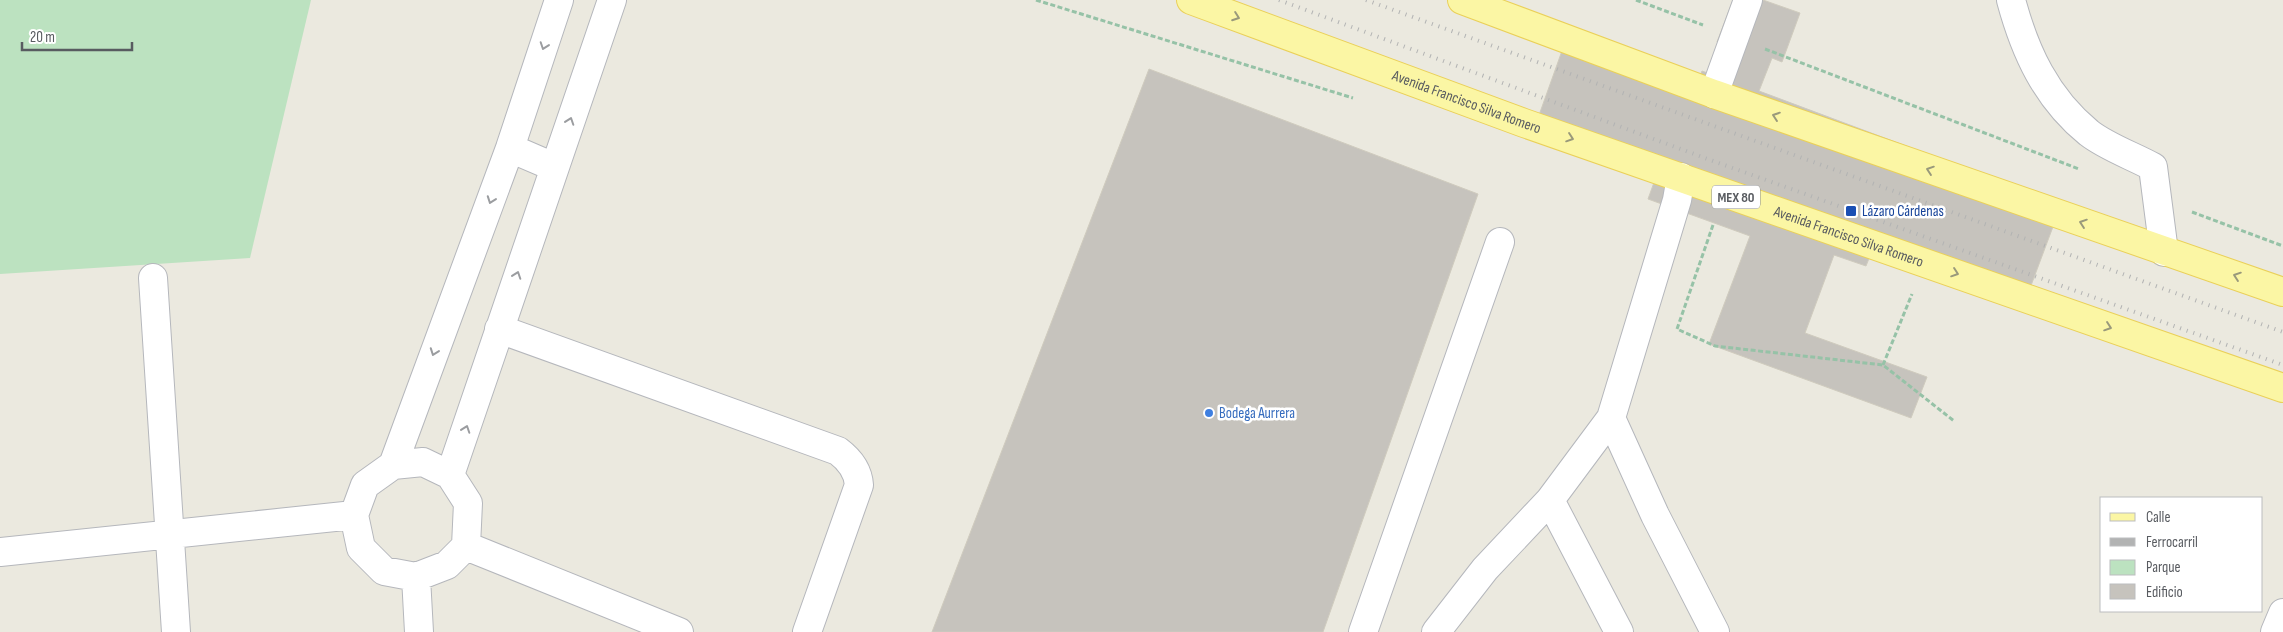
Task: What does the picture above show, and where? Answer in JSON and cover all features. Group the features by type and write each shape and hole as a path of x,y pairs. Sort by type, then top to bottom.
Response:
{"main road":[{"name":"Avenida Francisco Silva Romero","path":"1191,0 1524,122 2283,388"},
{"path":"1462,0 1714,94 2283,292"}],"street":[{"path":"393,465 510,148 559,0"},
{"path":"450,475 612,0"},
{"path":"1714,94 1748,0"},
{"path":"2011,0 2018,26 2029,53 2050,94 2090,133 2153,167 2164,252"},
{"path":"510,148 554,167"},
{"path":"1436,632 1485,569 1550,500 1611,418 1677,200 1681,177"},
{"path":"1364,632 1500,242"},
{"path":"154,278 176,632"},
{"path":"499,329 838,451 847,458 858,475 859,486 807,632"},
{"path":"1611,418 1655,515 1715,632"},
{"path":"423,462 450,475 468,503 466,546 448,565 416,577 384,571 360,548 354,516 365,484 393,465 423,462"},
{"path":"1550,500 1619,632"},
{"path":"0,552 354,516"},
{"path":"466,546 679,632"},
{"path":"416,577 419,632"},
{"path":"2275,632 2283,613"}],"path":[{"path":"1636,0 2084,171"},
{"path":"2158,199 2283,246"},
{"path":"1716,216 1677,329 1715,346 1883,365 1954,422"},
{"path":"1883,365 1916,286"}],"green space":[{"path":"0,0 311,0 250,258 0,274"}],"building":[{"name":"Lázaro Cárdenas","path":"1733,0 1763,0 1800,13 1782,62 1772,58 1759,91 1914,149 1907,170 2054,224 2023,307 1872,251 1866,266 1834,255 1805,333 1927,377 1911,418 1709,344 1750,236 1648,199 1656,177 1533,132 1563,48 1692,96 1702,71 1713,75 1724,45 1717,42"},
{"name":"Bodega Aurrera","path":"1149,69 1478,194 1323,632 932,632"}],"railway":[{"path":"1279,0 1713,161 2283,365"},
{"path":"1366,0 2283,332"}],"place":[{"name":"Lázaro Cárdenas","path":"1851,211"},
{"name":"Bodega Aurrera","path":"1209,413"}]}
